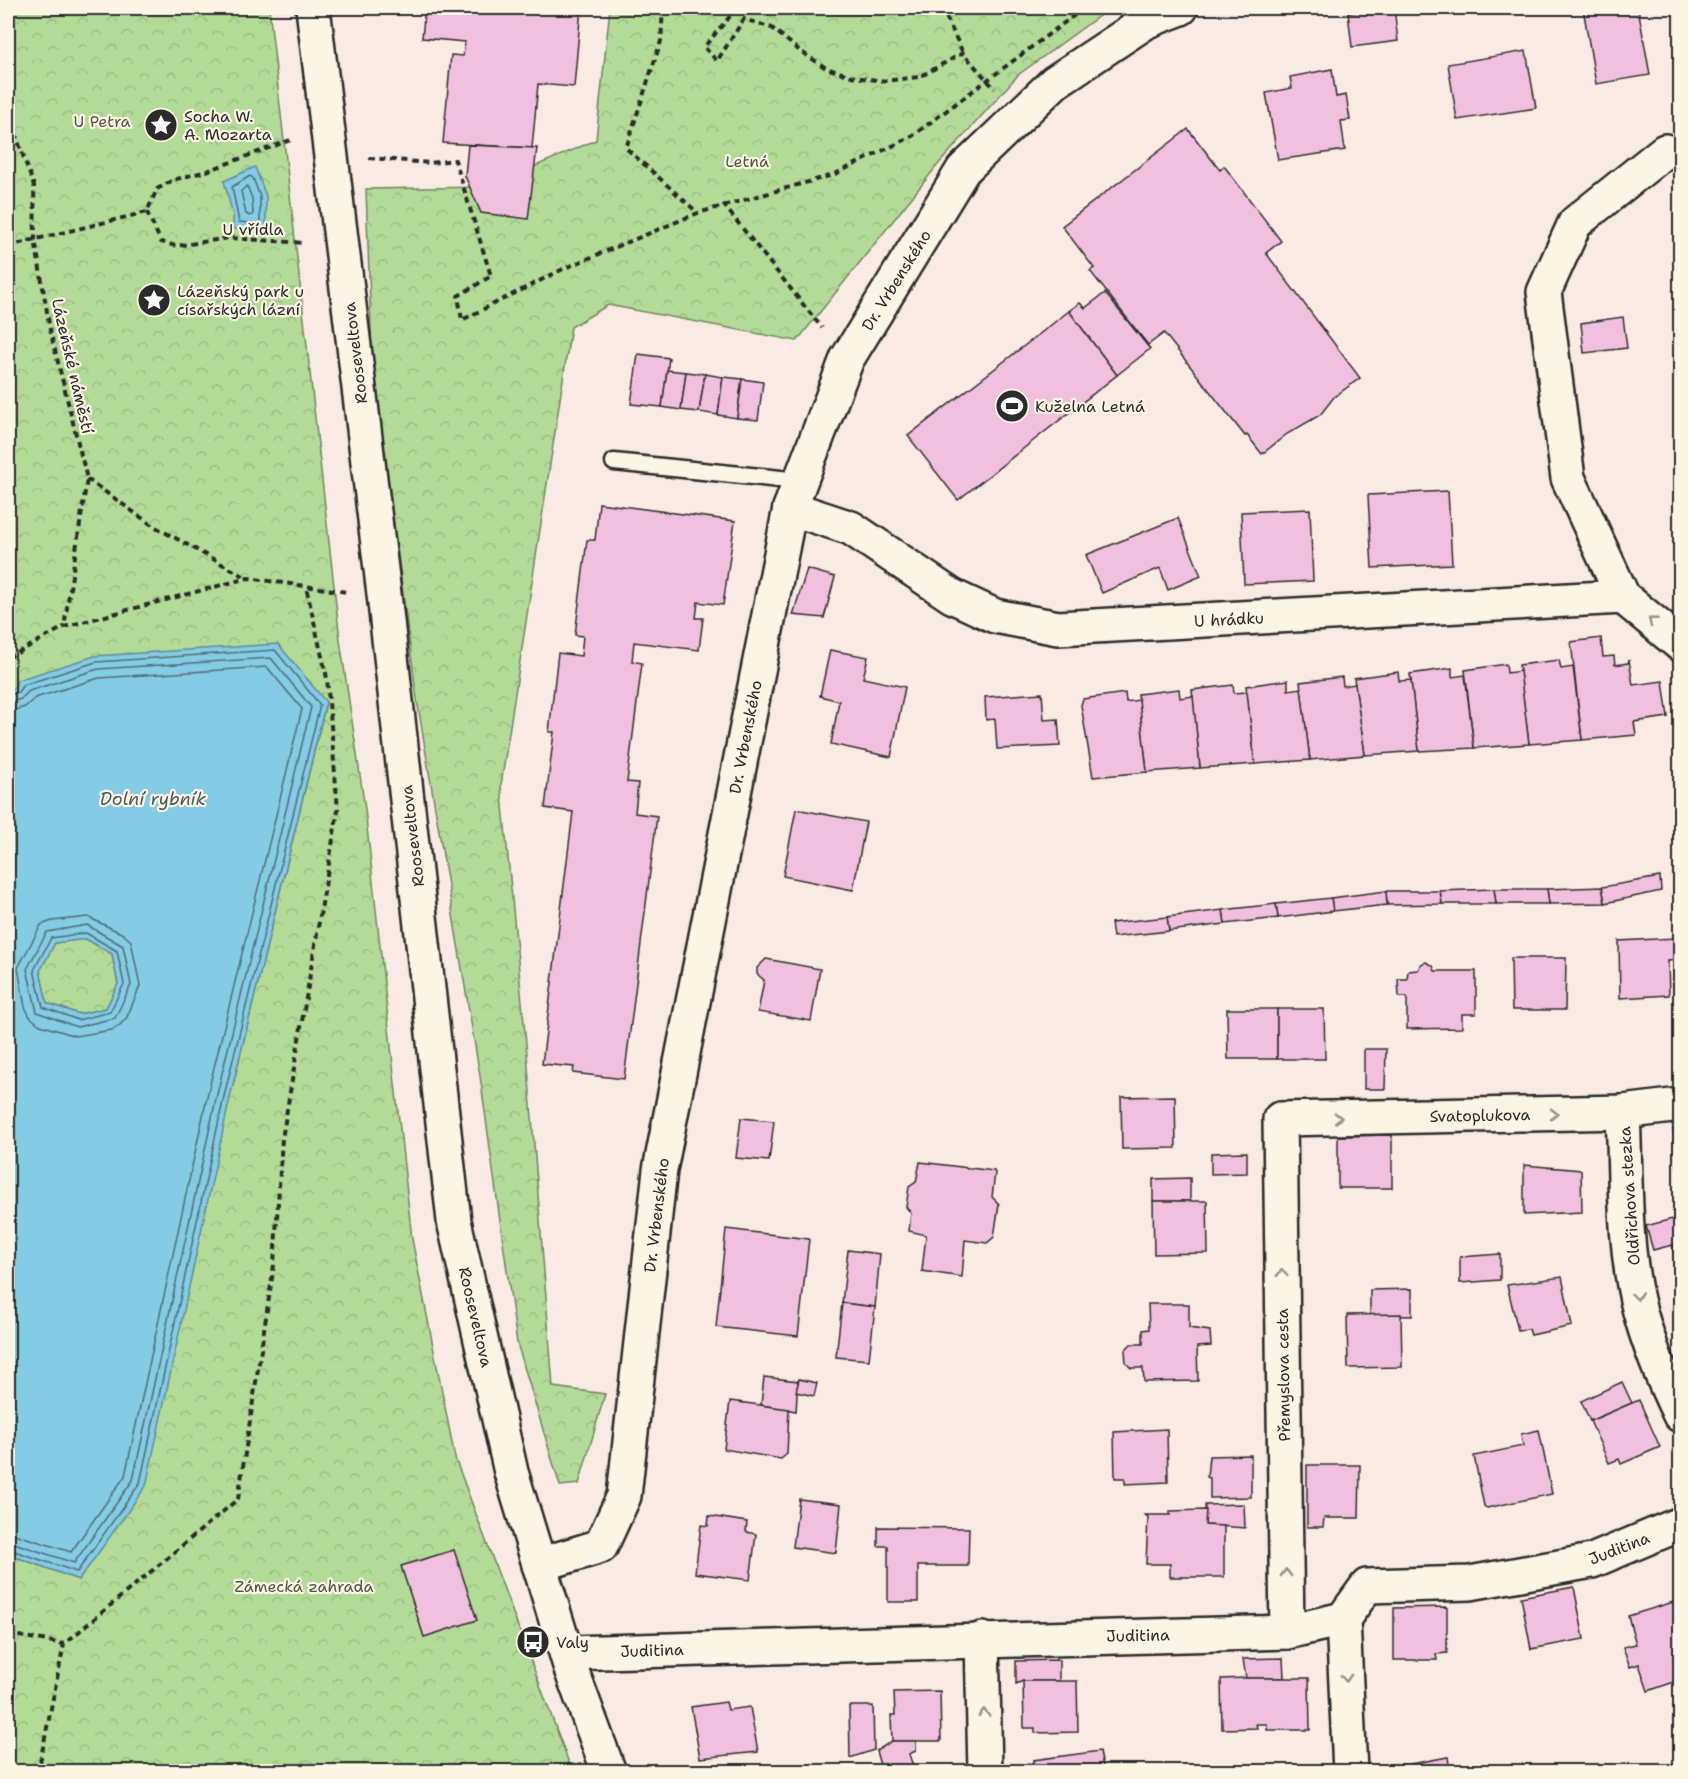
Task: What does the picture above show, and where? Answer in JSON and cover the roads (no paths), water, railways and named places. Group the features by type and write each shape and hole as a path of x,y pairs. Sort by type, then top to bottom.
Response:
{"street":[{"name":"Rooseveltova","path":"313,8 384,594 454,1221 511,1472 539,1565 609,1772"},
{"name":"Dr. Vrbenského","path":"539,1565 601,1546 624,1496 660,1170 795,495 847,359 963,170 1055,82 1147,21 1181,8"},
{"path":"1665,151 1575,223 1544,292 1568,478 1623,597 1680,644"},
{"name":"U hrádku","path":"795,495 851,528 952,596 995,616 1058,628 1623,597"},
{"name":"Svatoplukova","path":"1280,1119 1623,1112 1680,1105"},
{"name":"Oldřichova stezka","path":"1623,1112 1629,1239 1639,1306 1659,1371 1680,1415"},
{"name":"Přemyslova cesta","path":"1280,1119 1287,1632"},
{"name":"Juditina","path":"568,1653 982,1639 1287,1632 1342,1619 1367,1586 1470,1583 1592,1561 1680,1524"},
{"path":"1342,1619 1350,1772"},
{"path":"982,1639 985,1772"}],"lane":[{"path":"614,462 795,495"}],"water":[{"path":"255,167 266,196 266,230 233,229 233,216 224,181"},
{"name":"Dolní rybník","path":"278,644 326,702 231,1093 146,1486 79,1580 8,1554 8,691 15,687 17,680 95,656","holes":["86,939 112,954 118,984 106,1008 79,1014 47,1003 40,971 55,943"]}],"place":[{"name":"Socha W. A. Mozarta","path":"161,125"},
{"name":"Lázeňský park u císařských lázní","path":"154,300"},
{"name":"Kuželna Letná","path":"1012,406"},
{"name":"Valy","path":"533,1642"}],"park label":[{"name":"U Petra","path":"102,121"},
{"name":"Letná","path":"747,161"},
{"name":"Zámecká zahrada","path":"304,1586"}]}
